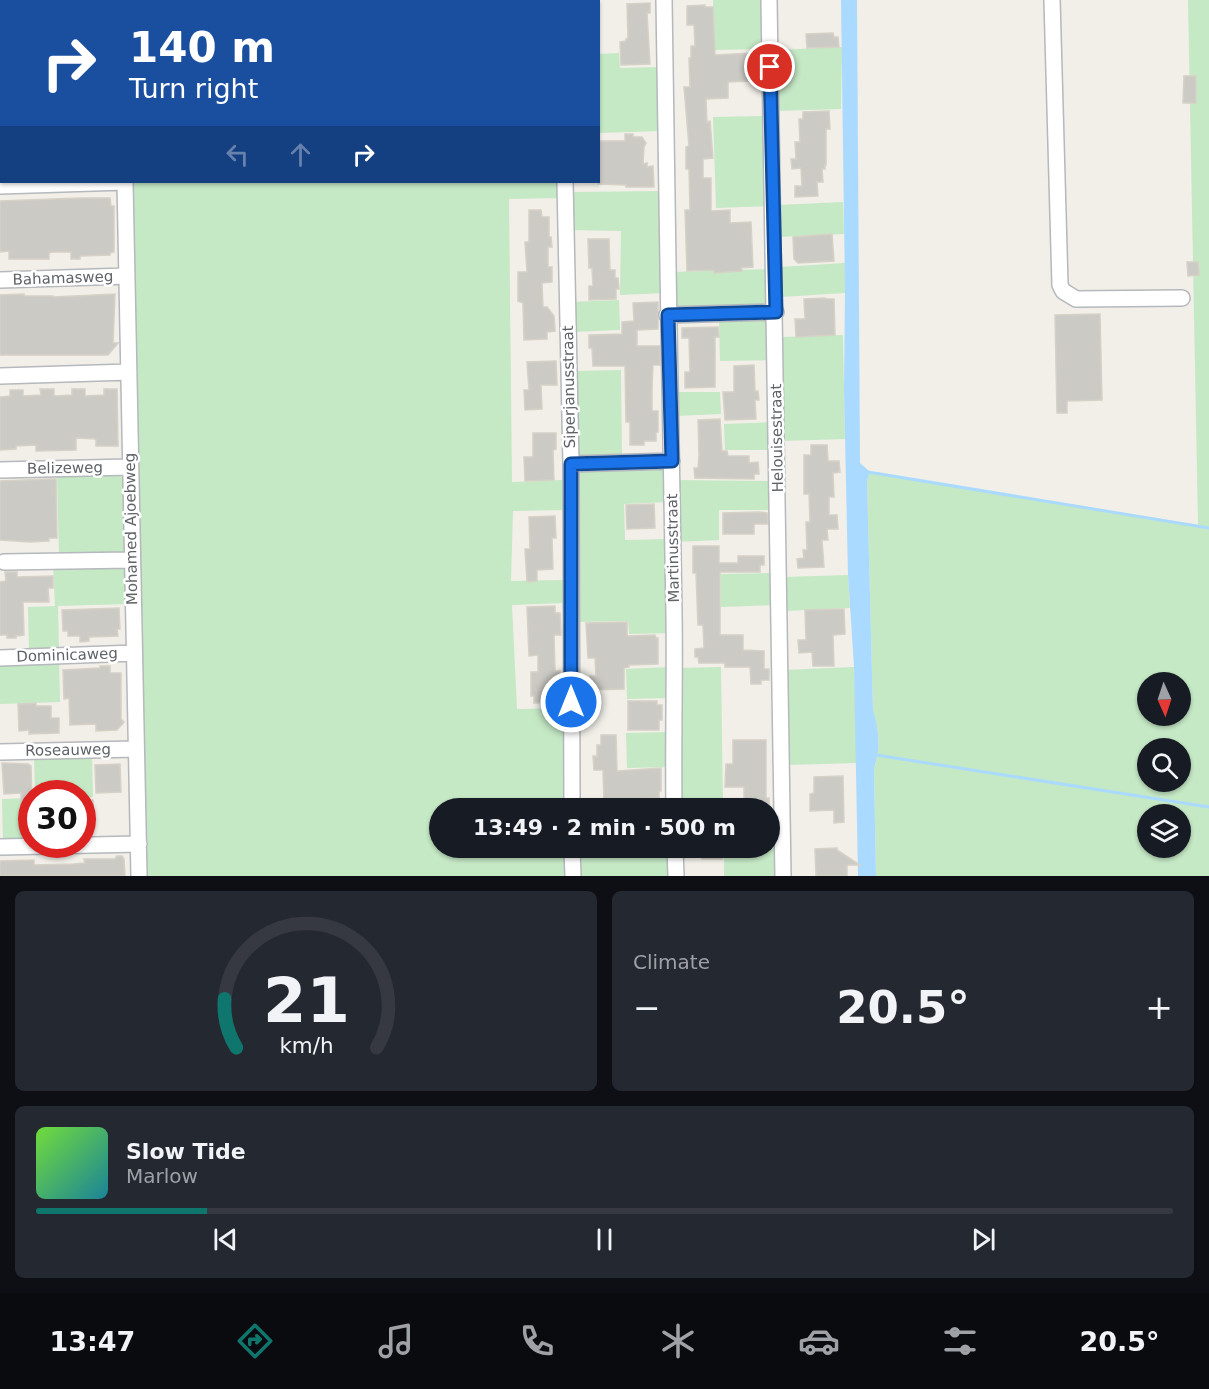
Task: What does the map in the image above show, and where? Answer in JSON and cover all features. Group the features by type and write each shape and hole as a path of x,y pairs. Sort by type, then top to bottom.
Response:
{"street":[{"name":"Martinusstraat","path":"664,0 672,461 674,798"},
{"name":"Helouisestraat","path":"769,0 776,312 783,876"},
{"path":"1052,0 1060,285 1063,291 1076,299 1182,298"},
{"path":"0,186 94,183"},
{"name":"Mohamed Ajoebweg","path":"125,183 139,876"},
{"name":"Siperjanusstraat","path":"565,183 571,464 572,798"},
{"name":"Bahamasweg","path":"0,280 126,276"},
{"path":"668,315 776,312"},
{"path":"0,376 129,372"},
{"path":"571,464 672,461"},
{"name":"Belizeweg","path":"0,470 129,467"},
{"path":"4,562 131,560"},
{"name":"Dominicaweg","path":"0,658 134,653"},
{"name":"Roseauweg","path":"0,752 136,749"},
{"path":"0,848 139,844"},
{"path":"572,858 573,876"},
{"path":"675,858 676,876"}],"green space":[{"path":"713,0 765,0 766,49 715,50"},
{"path":"1188,0 1209,0 1209,876 876,876 874,768 878,753 878,739 873,710 867,481 870,472 1198,525"},
{"path":"842,47 841,109 776,111 775,50"},
{"path":"619,53 620,68 660,67 661,131 600,133 600,54"},
{"path":"766,116 769,206 716,208 713,117"},
{"path":"133,183 561,183 561,198 509,199 512,482 564,480 565,510 513,511 511,581 563,580 564,603 512,605 517,709 566,708 568,798 429,798 429,858 569,858 570,876 145,876"},
{"path":"663,191 664,293 620,295 621,231 570,230 570,192"},
{"path":"843,202 844,234 779,237 778,205"},
{"path":"845,263 845,293 781,297 780,267"},
{"path":"769,269 768,305 684,311 672,307 672,272"},
{"path":"619,300 620,330 572,332 571,302"},
{"path":"762,319 769,321 772,360 720,361 719,321"},
{"path":"843,335 845,439 781,441 781,337"},
{"path":"621,370 622,459 580,458 575,453 573,371"},
{"path":"674,392 720,392 721,414 675,416"},
{"path":"775,422 776,450 725,450 724,424"},
{"path":"579,468 661,468 665,472 668,502 624,504 625,540 669,539 672,633 629,634 628,621 575,622 573,489"},
{"path":"117,473 125,480 125,549 122,553 59,557 57,474"},
{"path":"672,480 773,481 774,510 719,510 719,540 674,542"},
{"path":"126,563 128,604 58,606 59,652 29,652 28,607 55,606 53,564"},
{"path":"775,573 776,605 721,607 721,574"},
{"path":"848,575 850,608 785,611 784,577"},
{"path":"59,659 60,702 0,704 0,660"},
{"path":"668,667 669,698 627,699 626,669"},
{"path":"721,667 723,798 676,798 678,668"},
{"path":"854,667 857,763 786,765 784,670"},
{"path":"668,732 669,767 627,768 626,733"},
{"path":"92,754 93,780 35,780 34,756"},
{"path":"18,798 18,843 3,843 2,799"},
{"path":"575,858 669,858 670,876 575,876"},
{"path":"724,858 779,858 779,876 724,876"}],"water":[{"path":"841,0 857,0 860,463 870,472 867,481 873,710 878,739 878,753 874,768 876,876 858,876 854,667 848,575 844,390"}],"building":[{"path":"650,3 650,13 647,13 650,64 621,65 620,42 628,38 627,4"},
{"path":"705,5 705,7 713,7 715,55 751,53 752,81 728,82 728,98 706,99 713,158 703,159 703,178 711,178 711,211 730,210 730,223 751,222 753,267 741,268 742,271 714,273 714,270 687,271 685,210 690,210 686,147 689,146 684,87 690,87 689,58 691,58 691,46 695,46 694,25 687,25 687,6"},
{"path":"833,33 834,37 838,37 839,47 807,48 806,34"},
{"path":"1184,76 1196,76 1196,103 1183,103"},
{"path":"829,111 830,129 826,129 826,165 825,169 822,169 823,182 817,182 818,196 795,197 795,186 802,186 801,168 792,169 791,159 796,159 795,142 800,142 799,119 803,119 803,112"},
{"path":"625,134 633,134 633,137 642,137 646,143 643,164 647,163 647,167 653,166 654,187 598,184 600,183 600,141 625,141"},
{"path":"110,198 111,206 114,206 114,252 110,255 80,256 80,259 71,259 71,252 52,252 49,253 49,259 9,259 9,251 0,252 0,201"},
{"path":"529,210 541,210 542,217 549,217 549,237 551,237 552,247 548,247 548,267 552,267 552,282 542,283 543,307 547,307 554,316 555,331 547,332 547,339 524,340 523,303 518,301 518,272 527,272 525,242 529,242"},
{"path":"832,234 834,261 798,263 794,259 793,237"},
{"path":"588,239 609,239 610,270 615,270 615,278 618,278 619,289 616,289 616,299 589,300 589,286 593,286 592,268 589,268"},
{"path":"1187,262 1198,262 1199,275 1188,276"},
{"path":"24,294 24,296 53,297 115,294 113,343 118,343 108,355 0,355 0,295"},
{"path":"804,299 834,299 835,335 796,337 795,319 805,319"},
{"path":"658,302 658,329 637,330 637,346 660,346 660,365 653,365 652,388 652,411 658,411 658,432 656,432 656,441 644,441 644,445 630,445 630,422 626,422 625,366 593,366 589,335 622,334 622,322 634,321 633,303"},
{"path":"1100,314 1102,400 1067,401 1067,413 1057,413 1055,315"},
{"path":"718,327 719,337 715,337 715,387 685,388 685,372 690,372 689,338 682,338 682,328"},
{"path":"556,361 557,385 541,385 542,409 525,410 524,390 529,390 527,362"},
{"path":"754,365 755,391 758,391 759,400 755,400 756,419 725,420 723,392 734,392 734,366"},
{"path":"40,389 54,389 54,396 72,395 72,389 85,389 85,396 104,395 104,389 117,389 118,446 96,446 96,439 76,438 76,450 36,451 36,445 0,450 0,397 10,396 10,390 23,390 23,396 41,395"},
{"path":"720,419 722,451 727,451 728,456 749,456 749,463 758,462 759,474 754,474 754,479 695,478 694,468 698,468 699,455 698,420"},
{"path":"533,433 556,433 556,449 553,450 554,480 525,481 524,457 533,457"},
{"path":"811,445 827,445 828,461 839,461 840,472 833,473 834,497 829,497 829,515 837,515 838,529 827,529 828,540 822,540 824,567 798,568 797,559 804,558 803,550 807,550 806,522 810,522 809,494 804,494 804,455 811,455"},
{"path":"56,479 57,538 30,542 0,540 0,481"},
{"path":"654,504 655,528 627,529 626,505"},
{"path":"723,513 767,513 768,524 754,524 754,534 723,534"},
{"path":"555,516 556,538 552,538 553,569 537,570 537,581 527,582 525,549 530,549 529,517"},
{"path":"693,546 719,546 719,563 738,563 738,556 764,556 764,565 760,565 760,572 720,572 720,635 743,635 743,650 764,651 764,669 769,669 769,680 761,680 761,684 751,684 750,667 725,667 725,663 699,663 698,657 695,657 695,649 704,648 703,625 698,625"},
{"path":"5,572 17,572 17,577 53,576 53,588 48,588 49,602 23,602 24,635 16,636 16,638 0,635 0,582 6,581"},
{"path":"555,606 555,613 560,613 561,635 554,635 555,671 560,671 561,702 534,703 534,696 531,696 531,672 538,672 538,655 529,656 527,607"},
{"path":"119,608 118,636 89,637 89,641 80,642 80,636 68,636 68,631 63,631 62,610"},
{"path":"844,609 845,634 833,635 834,666 813,666 812,652 799,653 798,640 806,640 805,610"},
{"path":"627,622 627,636 655,635 658,638 658,664 629,665 624,668 624,689 590,690 590,676 596,676 595,658 588,658 586,623"},
{"path":"100,666 110,666 110,673 121,673 121,719 124,722 117,730 96,731 96,724 70,725 69,698 64,699 63,670 100,668"},
{"path":"628,701 657,701 657,705 662,705 659,730 628,730"},
{"path":"36,703 36,706 51,706 51,718 59,718 59,733 29,734 29,730 19,731 18,704"},
{"path":"601,735 616,735 617,771 661,768 659,798 604,798 603,770 594,770 593,756 597,756 597,745 601,745"},
{"path":"733,740 766,740 766,798 744,798 744,787 725,787 726,764 733,764"},
{"path":"2,763 31,766 31,780 18,780 18,793 4,794"},
{"path":"120,764 121,792 96,793 95,765"},
{"path":"843,776 844,822 834,823 834,810 810,811 810,794 814,793 814,777"},
{"path":"837,848 860,865 847,865 847,876 816,876 815,849"},
{"path":"117,856 122,856 124,859 125,876 0,876 0,861 34,860 34,865 74,864 85,863 84,859 115,859"}],"waterway":[{"path":"868,472 1209,528"},
{"path":"876,755 1209,807"}],"route":[{"path":"571,702 571,464 672,461 668,315 776,312 770,67"}]}
